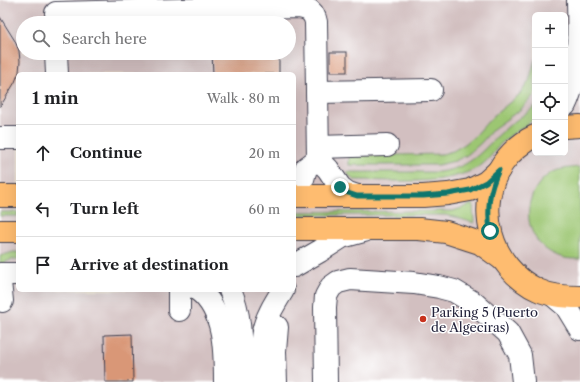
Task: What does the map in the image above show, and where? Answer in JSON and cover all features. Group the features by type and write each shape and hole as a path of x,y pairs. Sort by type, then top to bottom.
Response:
{"main road":[{"path":"568,127 580,126"},
{"path":"502,260 490,231 488,215 492,184 508,156 532,137"},
{"path":"296,196 423,196 448,194 470,190 486,182 499,170"},
{"path":"0,196 16,196"},
{"path":"296,229 418,229 446,232 480,243 502,260 512,272 538,290 554,295 580,297"},
{"path":"0,231 16,231"}],"street":[{"path":"568,98 575,81 580,61 578,0"},
{"path":"56,12 284,4 308,10 315,17 318,153 340,187 348,193 357,196"},
{"path":"56,60 57,72"},
{"path":"317,82 431,90"},
{"path":"0,138 16,138"},
{"path":"296,187 303,179 306,168 318,153 387,145"},
{"path":"296,265 342,237 358,232 379,229"},
{"path":"296,274 314,255"},
{"path":"326,382 326,296 330,288 338,282 350,279 414,283 439,286 454,291 474,303 508,333 520,355 523,382"},
{"path":"200,292 213,306 218,319 222,333 226,382"},
{"path":"231,292 234,298 239,320 241,382"},
{"path":"260,382 260,357 263,331 282,292"},
{"path":"276,382 275,351 277,327 286,292"},
{"path":"554,295 566,306 580,329"}],"shaded area":[{"path":"0,0 580,0 580,382 0,382"}],"green space":[{"path":"532,70 532,97 521,109 493,129 481,143 467,155 455,161 438,165 349,165 349,156 442,154 453,151 476,135 492,117 520,94 529,81"},
{"path":"532,108 532,121 506,139 484,163 467,173 436,180 402,181 354,180 347,172 439,172 451,170 475,158 507,127"},
{"path":"580,167 580,259 562,257 544,248 536,238 531,227 529,215 530,202 534,190 542,180 553,172"},
{"path":"473,204 474,223 445,215 296,215 296,212 453,211"},
{"path":"0,212 16,212 16,216 0,216"},
{"path":"16,252 16,259 0,264 0,256"}],"building":[{"path":"0,17 15,41 16,60 20,61 19,72 16,72 15,82 0,107"},
{"path":"330,52 347,52 347,72 330,72"},
{"path":"212,60 279,60 279,72 213,72"},
{"path":"132,334 133,382 105,382 104,335"}],"place":[{"name":"Parking 5 (Puerto de Algeciras)","path":"423,319"}],"route":[{"path":"340,187 348,193 357,196 423,196 448,194 470,190 486,182 499,170 492,184 489,199 488,215 490,231"}]}
